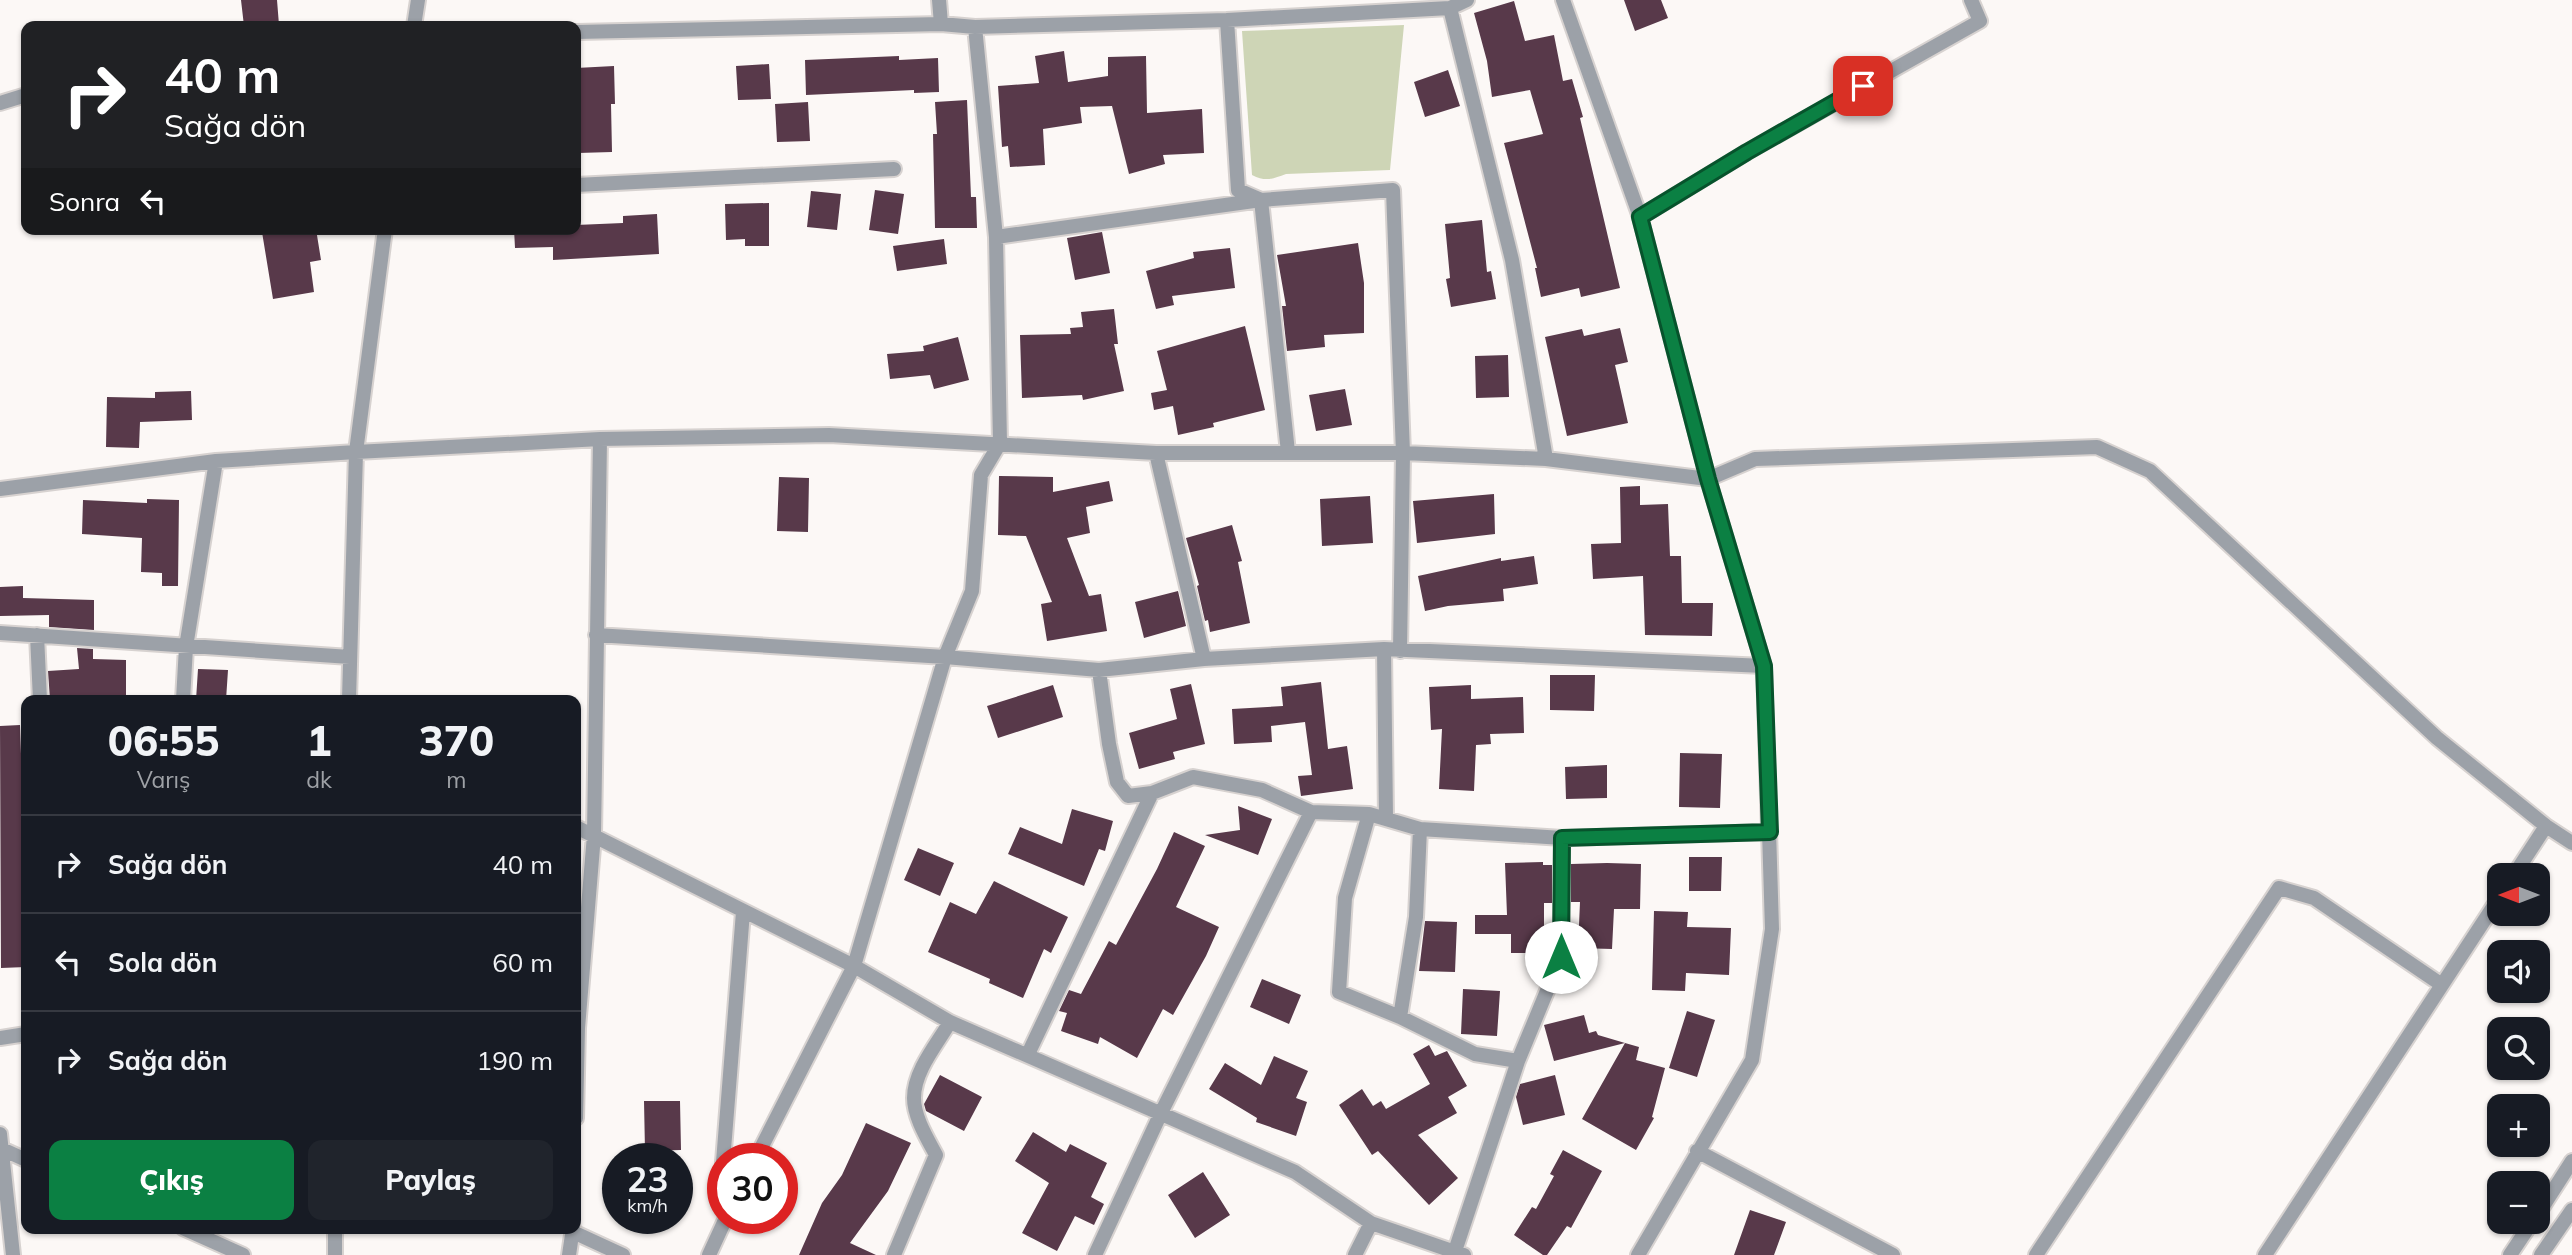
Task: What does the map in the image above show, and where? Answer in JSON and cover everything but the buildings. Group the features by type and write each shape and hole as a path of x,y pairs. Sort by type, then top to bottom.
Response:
{"street":[{"path":"415,21 418,0"},
{"path":"939,0 942,24"},
{"path":"581,32 942,24 975,27 1227,20 1450,8 1467,0"},
{"path":"1563,0 1640,217 1708,479 1764,666 1772,929 1752,1059 1637,1255"},
{"path":"1640,217 1747,152 1980,21 1972,0"},
{"path":"1450,8 1513,260 1546,459"},
{"path":"1227,20 1238,190 1261,200"},
{"path":"764,1143 854,966 945,657 972,591 981,475 1000,443 996,237 975,27"},
{"path":"0,103 21,97"},
{"path":"581,185 894,169"},
{"path":"996,237 1261,200 1393,191 1403,453 1400,651"},
{"path":"1261,200 1288,452"},
{"path":"349,695 356,452 384,235"},
{"path":"0,489 216,461 600,439 829,435 1156,453 1403,453 1546,459 1708,479 1755,459 2097,447 2150,471 2437,738 2546,826 2572,843"},
{"path":"581,992 594,835 600,439"},
{"path":"1156,453 1205,659"},
{"path":"183,695 186,646 216,461"},
{"path":"0,633 350,657"},
{"path":"37,635 40,695"},
{"path":"596,635 945,657 1100,670 1205,659 1384,649 1764,666"},
{"path":"1384,649 1386,818"},
{"path":"1100,670 1109,744 1117,782 1128,796 1152,793 1193,777 1262,790 1311,812 1369,814 1420,829 1562,838 1770,832"},
{"path":"1028,1054 1152,793"},
{"path":"1095,1255 1160,1115 1311,812"},
{"path":"1369,814 1346,898 1339,992 1400,1017 1475,1054 1518,1061"},
{"path":"2522,863 2546,826"},
{"path":"581,829 854,966 950,1022 1295,1172 1371,1223 1460,1253 1518,1061 1561,957 1562,838"},
{"path":"1400,1017 1416,917 1420,829"},
{"path":"2036,1255 2279,888 2314,898 2442,985"},
{"path":"725,1143 743,912"},
{"path":"2265,1255 2487,916"},
{"path":"894,1255 936,1156 921,1125 914,1098 920,1073 950,1022"},
{"path":"0,1038 21,1035"},
{"path":"1,1141 21,1156"},
{"path":"1,1141 13,1255"},
{"path":"1697,1151 1893,1255"},
{"path":"2550,1195 2572,1161"},
{"path":"2541,1255 2572,1210"},
{"path":"1355,1255 1371,1223"},
{"path":"196,1234 243,1255"},
{"path":"335,1234 335,1255"},
{"path":"569,1255 572,1234"},
{"path":"581,1234 623,1255"},
{"path":"709,1255 719,1234"},
{"path":"2510,1255 2524,1234"}],"green space":[{"path":"1404,25 1390,170 1286,174 1269,179 1252,175 1242,31"}],"route":[{"path":"1561,957 1562,838 1770,832 1764,666 1708,479 1640,217 1863,86"}]}
